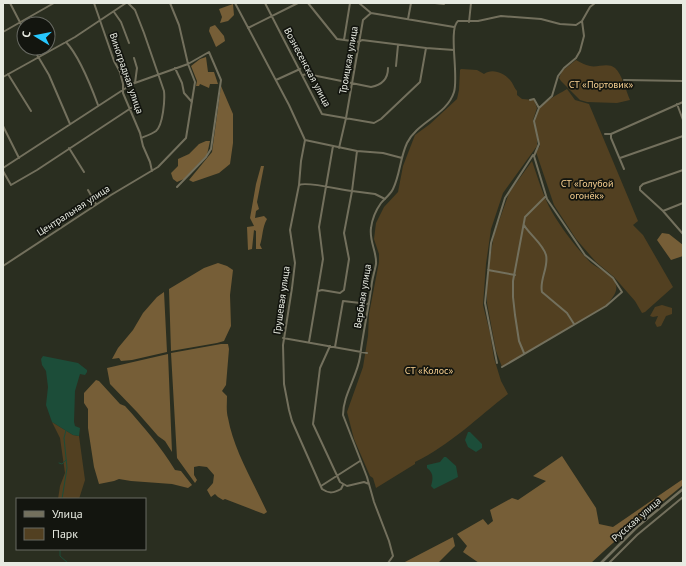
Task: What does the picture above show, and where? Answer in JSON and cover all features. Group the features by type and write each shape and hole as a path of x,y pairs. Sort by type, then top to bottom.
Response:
{"street":[{"path":"10,3 17,16"},
{"path":"31,16 54,3"},
{"name":"Виноградная улица","path":"94,3 114,61 120,72 123,89 152,171"},
{"path":"3,77 66,42 127,3 134,10 159,74 164,91 161,122 156,131 141,138"},
{"name":"Центральная улица","path":"3,266 96,204 161,165 186,138 195,82 188,64 179,25 170,3"},
{"path":"235,3 276,80 305,140 357,151 383,152 402,158"},
{"name":"Вознесенская улица","path":"265,3 322,114 374,123 381,119 420,82 426,48"},
{"path":"248,28 298,3"},
{"path":"308,3 337,39 359,42 362,40 454,50"},
{"path":"344,40 350,3"},
{"path":"359,3 371,13 454,27 458,21 478,21 501,16 544,19 572,26 582,21 590,7 595,3"},
{"path":"408,19 411,3"},
{"path":"435,3 444,4"},
{"path":"469,22 471,3"},
{"path":"114,12 121,22 129,43"},
{"name":"Троицкая улица","path":"339,148 346,118 363,20 371,13"},
{"path":"497,363 492,332 485,310 492,238 504,202 539,144 534,121 539,108 552,96 559,74 576,58 580,51 584,36 582,21"},
{"path":"3,32 16,24"},
{"name":"Вербная улица","path":"388,563 392,558 392,550 367,477 343,415 344,406 360,358 376,264 370,237 371,230 378,208 394,188 406,145 412,135 444,107 453,94 456,82 454,27"},
{"path":"66,42 72,49 91,85 98,105"},
{"path":"396,66 398,45"},
{"path":"130,108 37,170 11,185 3,169 19,158 135,82 188,64 209,52 221,80 211,148 206,157 177,188"},
{"path":"39,58 49,74 70,124"},
{"path":"134,58 137,68 135,82"},
{"path":"175,68 182,83 184,93 192,102"},
{"path":"303,75 307,74 371,87 377,86 384,82 388,74 388,68"},
{"path":"276,80 300,70"},
{"path":"8,74 31,111"},
{"path":"624,80 683,81"},
{"path":"530,100 534,98 539,108"},
{"path":"605,134 611,134 683,102"},
{"path":"677,104 683,120"},
{"path":"3,126 19,158"},
{"path":"611,134 611,138 624,169"},
{"path":"620,158 683,136"},
{"name":"Грушевая улица","path":"305,140 301,161 300,185 290,230 295,263 283,338 284,384 292,420 320,486"},
{"path":"309,342 323,259 318,227 333,146"},
{"path":"69,148 84,172"},
{"path":"318,291 343,292 350,259 344,233 352,192 357,151"},
{"path":"502,367 606,306 621,291 610,275 585,254 550,205 534,159 534,154"},
{"path":"683,170 642,184 640,187 640,190 663,211 683,234"},
{"path":"300,185 304,183 352,192 376,194 385,199"},
{"path":"88,190 96,204"},
{"path":"524,353 519,341 513,303 515,274 525,217 546,196"},
{"path":"663,211 683,203"},
{"path":"523,224 546,255 541,287 542,292 567,314 574,324"},
{"path":"488,270 515,274"},
{"path":"335,347 343,301 369,304"},
{"path":"283,338 367,352"},
{"path":"330,346 321,366 313,424 337,475 343,484 347,486 364,482 369,484"},
{"path":"343,484 341,489 335,492 327,493 320,486 360,461"},
{"name":"Русская улица","path":"601,563 637,527 683,489"},
{"path":"609,563 637,535 683,497"}],"green space":[{"name":"СТ «Портовик»","path":"576,60 590,66 609,65 615,68 622,78 630,100 617,103 587,102 580,100 559,78 562,71"},
{"name":"СТ «Колос»","path":"461,69 477,70 484,74 491,71 501,73 511,81 517,91 517,95 522,99 534,100 537,108 533,120 537,135 537,146 503,193 491,229 486,264 483,305 494,358 501,381 508,394 440,448 415,462 415,464 376,488 373,478 370,476 354,439 347,412 363,367 368,336 369,314 379,262 379,254 374,239 376,223 384,207 398,192 403,166 415,135 430,124 457,99"},
{"name":"СТ «Голубой огонёк»","path":"567,89 575,100 589,104 638,221 633,225 643,235 673,287 645,312 642,313 635,301 614,277 596,262 576,239 554,205 536,152 540,146 535,121 538,110 546,102"},
{"path":"532,161 546,200 552,212 569,237 589,261 612,277 616,285 616,291 606,306 502,367 496,351 487,303 490,258 494,235 509,193"},
{"path":"662,305 672,308 672,314 666,316 661,326 657,327 655,323 658,316 650,316 655,307"},
{"path":"52,422 73,435 79,436 85,480 79,498 58,498 60,486 65,473 60,438"}],"shaded area":[{"path":"233,4 234,15 228,21 220,23 222,17 219,9"},
{"path":"215,25 224,36 225,41 216,47 209,31 210,27"},
{"path":"206,57 208,72 214,72 218,84 210,84 209,88 200,84 199,86 196,86 197,81 191,66 200,59"},
{"path":"221,86 233,114 233,143 230,164 219,173 193,182 189,180 212,152"},
{"path":"210,141 207,155 184,179 177,182 173,179 171,173 178,166 178,159 189,154 199,144"},
{"path":"261,166 264,166 257,202 259,209 256,211 255,218 264,216 267,219 260,245 262,249 256,249 256,231 254,230 252,249 248,250 247,227 254,226 250,218"},
{"path":"662,233 669,234 683,245 683,256 671,260 657,240"},
{"path":"218,263 233,270 230,295 231,326 224,341 171,351 169,289 204,268"},
{"path":"164,292 167,352 132,360 121,361 119,358 112,359 118,348 133,330 143,313 157,297"},
{"path":"228,344 229,349 226,385 222,391 227,396 227,413 231,430 244,466 267,512 264,514 225,499 223,500 215,494 211,497 207,490 213,483 214,475 207,467 194,467 194,475 197,480 195,483 177,458 171,353"},
{"path":"168,354 172,452 165,441 158,436 110,384 107,368"},
{"path":"43,356 78,363 87,370 85,375 80,374 75,391 74,422 75,426 80,428 79,436 73,435 52,422 46,405 48,387 46,371 42,365 41,359"},
{"path":"96,380 99,381 120,404 125,406 152,437 175,470 181,471 192,485 188,488 172,484 119,479 99,484 94,467 88,428 88,409 84,403 84,393"},
{"path":"468,432 470,432 482,444 482,448 476,452 468,447 465,440"},
{"path":"562,456 596,508 599,524 613,527 683,479 683,485 591,563 479,563 463,552 467,546 457,534 483,519 488,525 493,521 490,510 512,498 518,500 546,481 533,476"},
{"path":"444,457 456,466 458,477 434,489 431,486 432,474 427,468 427,465 440,462"},
{"path":"453,537 455,546 438,563 403,563"}],"waterway":[{"path":"62,498 67,468 64,438 66,430"},
{"path":"59,463 62,464 66,460"},
{"path":"60,550 60,556 68,563"}]}
